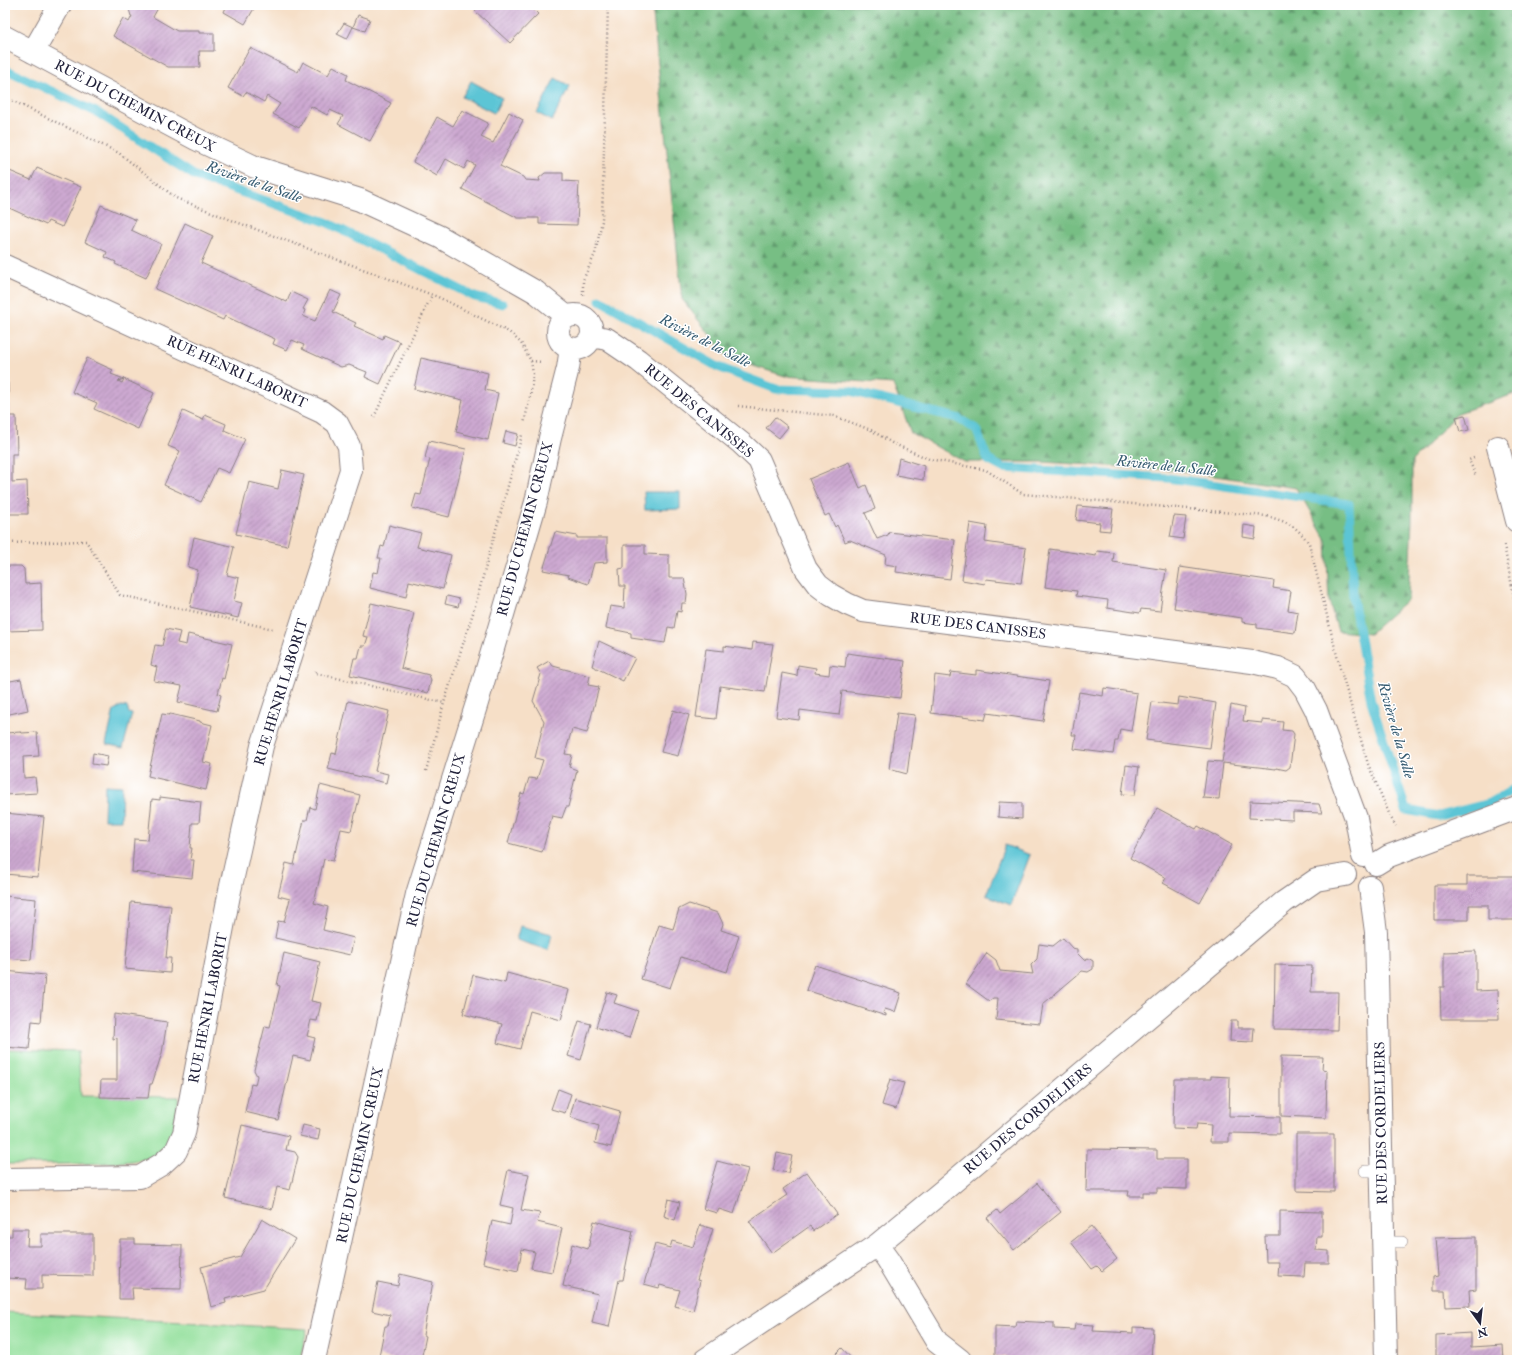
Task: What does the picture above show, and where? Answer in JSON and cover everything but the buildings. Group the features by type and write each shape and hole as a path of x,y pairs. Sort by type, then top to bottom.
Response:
{"street":[{"path":"33,52 60,5"},
{"name":"RUE DU CHEMIN CREUX","path":"5,37 196,139 255,167 360,200 440,237 536,292 575,317"},
{"name":"RUE HENRI LABORIT","path":"5,266 322,412 337,423 349,446 351,470 262,746 229,894 186,1126 182,1139 176,1151 162,1164 140,1177 5,1178"},
{"path":"575,317 590,325 592,336 586,345 581,348 571,348 566,346 559,337 559,326 562,321 575,317"},
{"name":"RUE DES CANISSES","path":"592,336 608,339 638,360 741,443 759,460 806,569 818,585 831,595 847,604 863,611 1252,662 1278,668 1295,676 1305,689 1316,710 1356,818 1369,860"},
{"name":"RUE DU CHEMIN CREUX","path":"314,1360 417,894 477,703 536,502 550,438 568,368 571,348"},
{"path":"1498,447 1517,521"},
{"path":"1369,860 1378,874 1377,880 1370,887 1359,890 1354,888 1345,875 1345,870 1353,859 1369,860 1389,856 1517,808"},
{"name":"RUE DES CORDELIERS","path":"707,1360 877,1245 946,1189 1284,902 1316,880 1345,875"},
{"name":"RUE DES CORDELIERS","path":"1370,887 1376,932 1374,1171 1393,1242 1386,1360"},
{"path":"877,1245 888,1260 936,1342 960,1360"}],"path":[{"path":"575,317 583,280 595,254 602,221 608,5"},
{"path":"5,97 119,153 176,198 432,295 509,332 521,343 531,360"},
{"path":"374,417 432,295"},
{"path":"733,406 834,416 871,430 892,443 929,459 986,470 1023,494 1062,496 1162,508 1266,516 1282,520 1299,530 1309,543 1340,668 1368,764 1392,818 1410,848"},
{"path":"5,543 86,541 120,595 280,631"},
{"path":"317,665 315,673 444,704"}],"green space":[{"path":"652,5 1517,5 1517,393 1458,413 1412,461 1412,520 1408,599 1369,634 1338,631 1329,601 1326,540 1296,488 1175,470 1042,462 965,462 911,433 893,384 785,376 728,358 682,299"},
{"path":"5,1049 78,1051 81,1096 179,1097 175,1122 170,1137 160,1150 153,1156 144,1159 83,1164 5,1164"},
{"path":"5,1312 307,1329 300,1360 5,1360"}],"water":[{"path":"555,78 570,86 552,121 537,113"},
{"path":"471,81 502,98 494,113 462,97"},
{"path":"644,492 680,492 680,509 645,510"},
{"path":"121,706 127,707 129,713 132,714 123,748 106,744 114,710"},
{"path":"105,785 122,786 121,820 104,820"},
{"path":"1005,845 1030,855 1011,905 986,895"},
{"path":"520,926 552,934 548,950 516,940"}],"waterway":[{"name":"Rivière de la Salle","path":"5,69 98,113 195,176 326,222 475,297 503,304"},
{"name":"Rivière de la Salle","path":"600,300 718,367 776,389 850,391 957,418 976,429 988,460 1003,468 1168,478 1349,504 1353,598 1371,701 1406,810 1439,816 1490,803 1517,787"}]}
